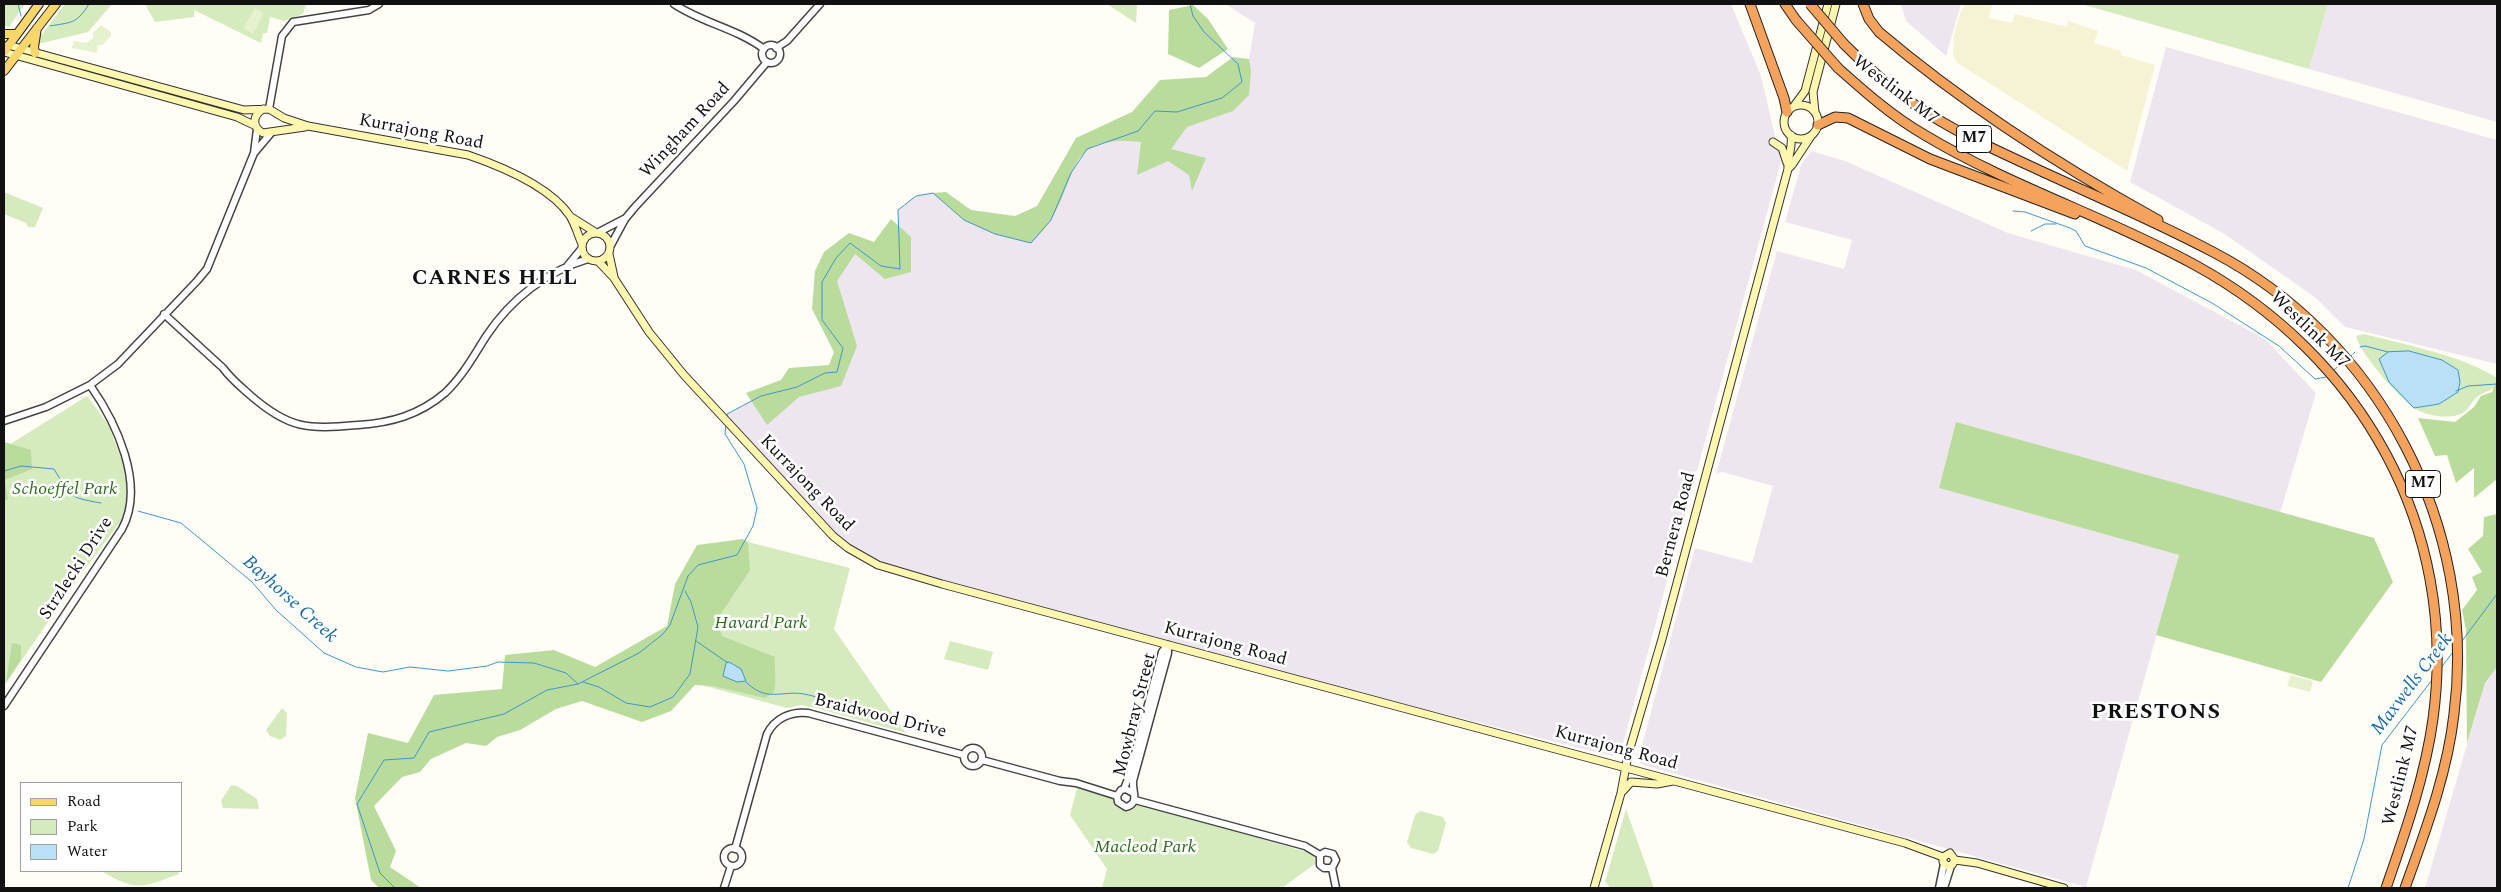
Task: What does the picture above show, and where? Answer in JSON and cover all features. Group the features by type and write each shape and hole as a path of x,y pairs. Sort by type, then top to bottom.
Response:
{"highway":[{"path":"1750,4 1784,98 1790,109"},
{"name":"Westlink M7","path":"1785,4 1796,20 1838,68 1883,107 1936,142 2194,264 2247,296 2269,312 2310,349 2342,385 2363,414 2392,463 2411,509 2426,558 2434,602 2437,668 2428,750 2409,819 2386,888"},
{"name":"Westlink M7","path":"1810,4 1844,44 1904,97 1946,124 2195,243 2238,266 2280,296 2334,344 2372,391 2400,434 2426,490 2442,538 2452,586 2457,640 2454,715 2435,804 2405,888"},
{"path":"1863,4 1869,19 1879,32 1950,87 2047,156 2120,199 2211,246 2238,266"},
{"path":"1818,125 1835,117 1848,118 1930,159 2089,219 2137,240 2183,263 2269,312"}],"main road":[{"path":"5,48 39,4"},
{"path":"4,71 56,4"},
{"path":"1828,4 1805,91 1790,109 1784,124 1791,135 1800,139 1810,136 1818,125 1812,92 1836,4"},
{"path":"35,53 34,46 38,26"},
{"path":"4,34 16,34"},
{"path":"5,48 20,49 244,110 266,109 308,126"},
{"path":"5,48 15,56 237,117 263,133 308,126"},
{"path":"1790,109 1808,106 1815,112"},
{"path":"256,127 256,116 266,109"},
{"path":"273,131 279,124 278,115"},
{"name":"Kurrajong Road","path":"308,126 468,155 488,162 536,186 571,217 597,232"},
{"name":"Bernera Road","path":"1594,888 1792,152 1791,135"},
{"name":"Bernera Road","path":"1787,166 1792,165 1810,136"},
{"path":"1773,142 1782,148 1787,166"},
{"name":"Kurrajong Road","path":"571,217 582,246"},
{"path":"597,232 607,237 611,245 609,254 614,278 598,261 588,259 582,246 586,236 597,232"},
{"path":"598,261 609,254"},
{"name":"Kurrajong Road","path":"614,278 649,332 707,402 833,536 867,560 904,574 1905,843 1948,861 1977,863 2064,888"},
{"path":"1621,793 1631,782 1657,784 1677,781"}],"street":[{"path":"266,109 282,36 293,22 370,10 379,4"},
{"path":"674,4 702,20 742,34 764,49"},
{"path":"776,48 787,41 820,4"},
{"path":"771,46 776,48 779,54 777,60 767,62 762,56 764,49 771,46"},
{"name":"Wingham Road","path":"611,245 625,219 767,62"},
{"path":"4,421 46,407 90,385 118,364 207,269 254,153 256,127"},
{"path":"254,153 273,131"},
{"name":"Wingham Road","path":"597,232 625,219"},
{"path":"567,266 582,246"},
{"path":"164,314 223,368 230,378 263,406 280,417 314,427 342,428 370,425 408,416 444,393 463,372 486,335 515,299 567,266 588,259"},
{"name":"Strzlecki Drive","path":"4,706 122,529 130,511 132,489 120,441 107,410 90,385"},
{"name":"Mowbray Street","path":"1124,789 1130,776 1162,652 1168,645"},
{"name":"Mowbray Street","path":"1134,796 1133,781 1168,653 1168,645"},
{"name":"Braidwood Drive","path":"735,849 765,739 773,724 787,715 808,713 964,755"},
{"path":"975,748 980,752 982,760 976,766 971,766 964,761 964,755 967,750 975,748"},
{"path":"982,760 1060,782 1076,783 1117,796"},
{"path":"1117,796 1124,789 1134,796 1305,846 1320,856"},
{"path":"1117,796 1118,802 1123,806 1132,805 1134,796"},
{"path":"735,849 740,853 741,860 738,864 731,866 726,863 724,856 727,851 735,849"},
{"path":"1320,856 1325,852 1333,854 1336,860 1332,868 1336,888"},
{"path":"1320,856 1320,865 1324,868 1332,868"},
{"path":"1939,888 1948,861"},
{"path":"1944,888 1948,861"},
{"path":"724,888 731,866"}],"shaded area":[{"path":"1225,4 1731,4 1761,76 1781,161 1621,751 1612,756 1168,645 867,560 827,529 745,443 727,414 761,396 825,373 843,348 822,320 836,258 900,241 898,210 916,196 933,193 964,220 1051,220 1071,173 1087,149 1113,140 1249,59 1255,23"},
{"path":"1901,4 1961,4 1946,56 1906,21"},
{"path":"1965,4 1992,5 1989,18 2012,23 2015,14 2067,27 2068,21 2098,31 2094,43 2121,51 2121,55 2155,65 2127,171 1956,62 1953,53 1954,36 1958,19"},
{"path":"2328,4 2497,4 2497,122 2309,69"},
{"path":"2166,47 2497,140 2497,364 2345,327 2316,298 2223,233 2130,182"},
{"path":"1811,151 1845,161 2008,233 2136,270 2265,339 2316,393 2280,513 1956,422 1939,488 2179,555 2086,887 1643,765 1638,760 1695,548 1752,563 1773,486 1722,472 1716,474 1777,251 1844,269 1852,240 1785,222 1801,165"},
{"path":"2497,667 2497,888 2425,888 2485,683"}],"green space":[{"path":"4,4 25,4 9,27 4,26"},
{"path":"65,4 112,4 88,32 38,44 40,37"},
{"path":"145,4 306,5 303,14 284,21 270,17 267,33 263,33 261,43 194,10 194,17 155,22"},
{"path":"1107,4 1137,4 1136,24 1136,23"},
{"path":"2081,4 2328,4 2309,69"},
{"path":"1193,5 1208,19 1228,49 1199,68 1168,54 1169,10"},
{"path":"255,8 264,13 253,34 243,28"},
{"path":"101,25 111,32 111,36 102,45 98,45 97,53 72,48 74,41 86,43 93,38 93,33"},
{"path":"1233,57 1249,59 1251,71 1249,95 1233,111 1187,127 1171,149 1206,158 1192,191 1189,175 1168,161 1137,175 1141,142 1117,141 1099,144 1087,150 1079,160 1051,220 1031,243 995,234 964,220 933,193 946,192 971,210 1015,216 1037,206 1076,138 1132,112 1160,80 1206,77"},
{"path":"4,192 43,208 35,227 28,227 26,223 4,214"},
{"path":"891,219 911,237 911,272 885,279 855,254 837,281 857,346 841,386 799,397 767,425 746,393 781,380 789,368 829,365 834,352 812,309 815,271 824,252 849,233 874,242"},
{"path":"2364,334 2468,363 2497,378 2497,382 2488,391 2476,398 2467,410 2460,414 2444,417 2422,412 2413,407 2399,394 2364,353 2356,336"},
{"path":"2497,379 2497,479 2474,498 2474,468 2456,483 2447,455 2435,456 2418,418 2455,422 2474,407 2481,396 2492,392"},
{"name":"Schoeffel Park","path":"87,396 108,424 122,461 129,496 126,514 74,584 4,686 4,448"},
{"path":"1956,422 2374,538 2393,582 2321,682 2156,635 2179,555 1939,488"},
{"path":"4,442 31,450 32,469 5,480 8,499 4,501"},
{"path":"2497,514 2497,667 2485,683 2467,743 2466,630 2462,610 2477,590 2472,577 2482,572 2468,549 2483,536 2484,517"},
{"path":"743,539 748,542 750,570 716,621 722,636 775,657 774,692 765,698 713,686 695,685 671,711 642,722 582,701 556,709 520,730 497,737 486,746 466,743 431,759 420,772 402,777 374,806 396,851 390,867 421,888 379,888 371,880 355,798 368,733 408,743 434,695 502,689 505,655 554,650 595,667 667,626 675,584 697,545"},
{"name":"Havard Park","path":"748,542 850,568 834,629 906,733 816,708 801,705 787,708 694,683 643,719 594,705 572,688 676,626 722,562"},
{"path":"950,641 993,652 988,670 944,659"},
{"path":"12,643 21,645 21,660 6,682"},
{"path":"2291,675 2313,681 2310,692 2287,686"},
{"path":"282,708 287,713 286,736 280,740 270,736 266,730"},
{"path":"231,785 237,786 257,799 259,809 223,808 221,801"},
{"name":"Macleod Park","path":"1077,788 1113,799 1123,809 1130,809 1138,805 1311,853 1316,863 1282,888 1102,888 1107,869 1070,815"},
{"path":"1626,809 1654,888 1611,888 1605,882"},
{"path":"1420,811 1443,817 1446,823 1438,851 1433,854 1411,848 1407,842 1415,815"},
{"path":"103,872 178,872 179,874 140,886 113,878"}],"water":[{"path":"2409,351 2442,360 2458,370 2460,382 2458,392 2439,404 2414,408 2389,382 2379,359 2388,352"},
{"path":"729,662 741,669 746,681 737,682 723,676 726,663"}],"waterway":[{"path":"18,4 21,16"},
{"path":"50,26 68,23 76,19 89,4"},
{"path":"727,417 727,414 761,396 797,387 825,373 837,372 843,348 822,320 822,282 836,258 850,243 881,266 900,269 898,210 916,196 933,193 964,220 995,234 1031,243 1051,220 1071,173 1087,149 1138,131 1155,111 1177,112 1222,98 1242,82 1238,64 1204,32 1193,16 1190,4"},
{"path":"2013,211 2025,212 2070,228 2076,231 2085,246 2146,268 2212,303 2279,346 2315,379 2326,377"},
{"path":"2031,231 2045,224 2056,224"},
{"path":"2360,347 2365,346 2388,352"},
{"path":"2348,358 2352,355"},
{"path":"2333,371 2343,362"},
{"path":"2456,391 2468,386 2497,384"},
{"name":"Bayhorse Creek","path":"395,888 380,873 357,804 384,760 414,758 429,732 504,714 547,690 578,684 639,653 663,634 670,625 688,576 698,565 737,555 753,526 757,508 744,464 725,434 726,424"},
{"name":"Bayhorse Creek","path":"4,471 21,466 54,469 71,494 82,499 101,503"},
{"name":"Bayhorse Creek","path":"138,511 181,523 252,582 276,610 324,653 356,667 383,672 410,667 448,671 487,666 498,662 534,663 566,673 578,684"},
{"path":"583,682 599,687 626,703 650,707 673,697 690,674 698,627 691,602 685,591"},
{"name":"Maxwells Creek","path":"2462,641 2497,594"},
{"path":"696,641 728,663"},
{"name":"Maxwells Creek","path":"2440,669 2453,652"},
{"name":"Maxwells Creek","path":"2348,888 2364,839 2382,745 2432,680"},
{"path":"746,682 761,692 768,694 804,694 827,700 848,710"}],"district":[{"name":"CARNES HILL","path":"495,280"},
{"name":"PRESTONS","path":"2156,714"}]}
